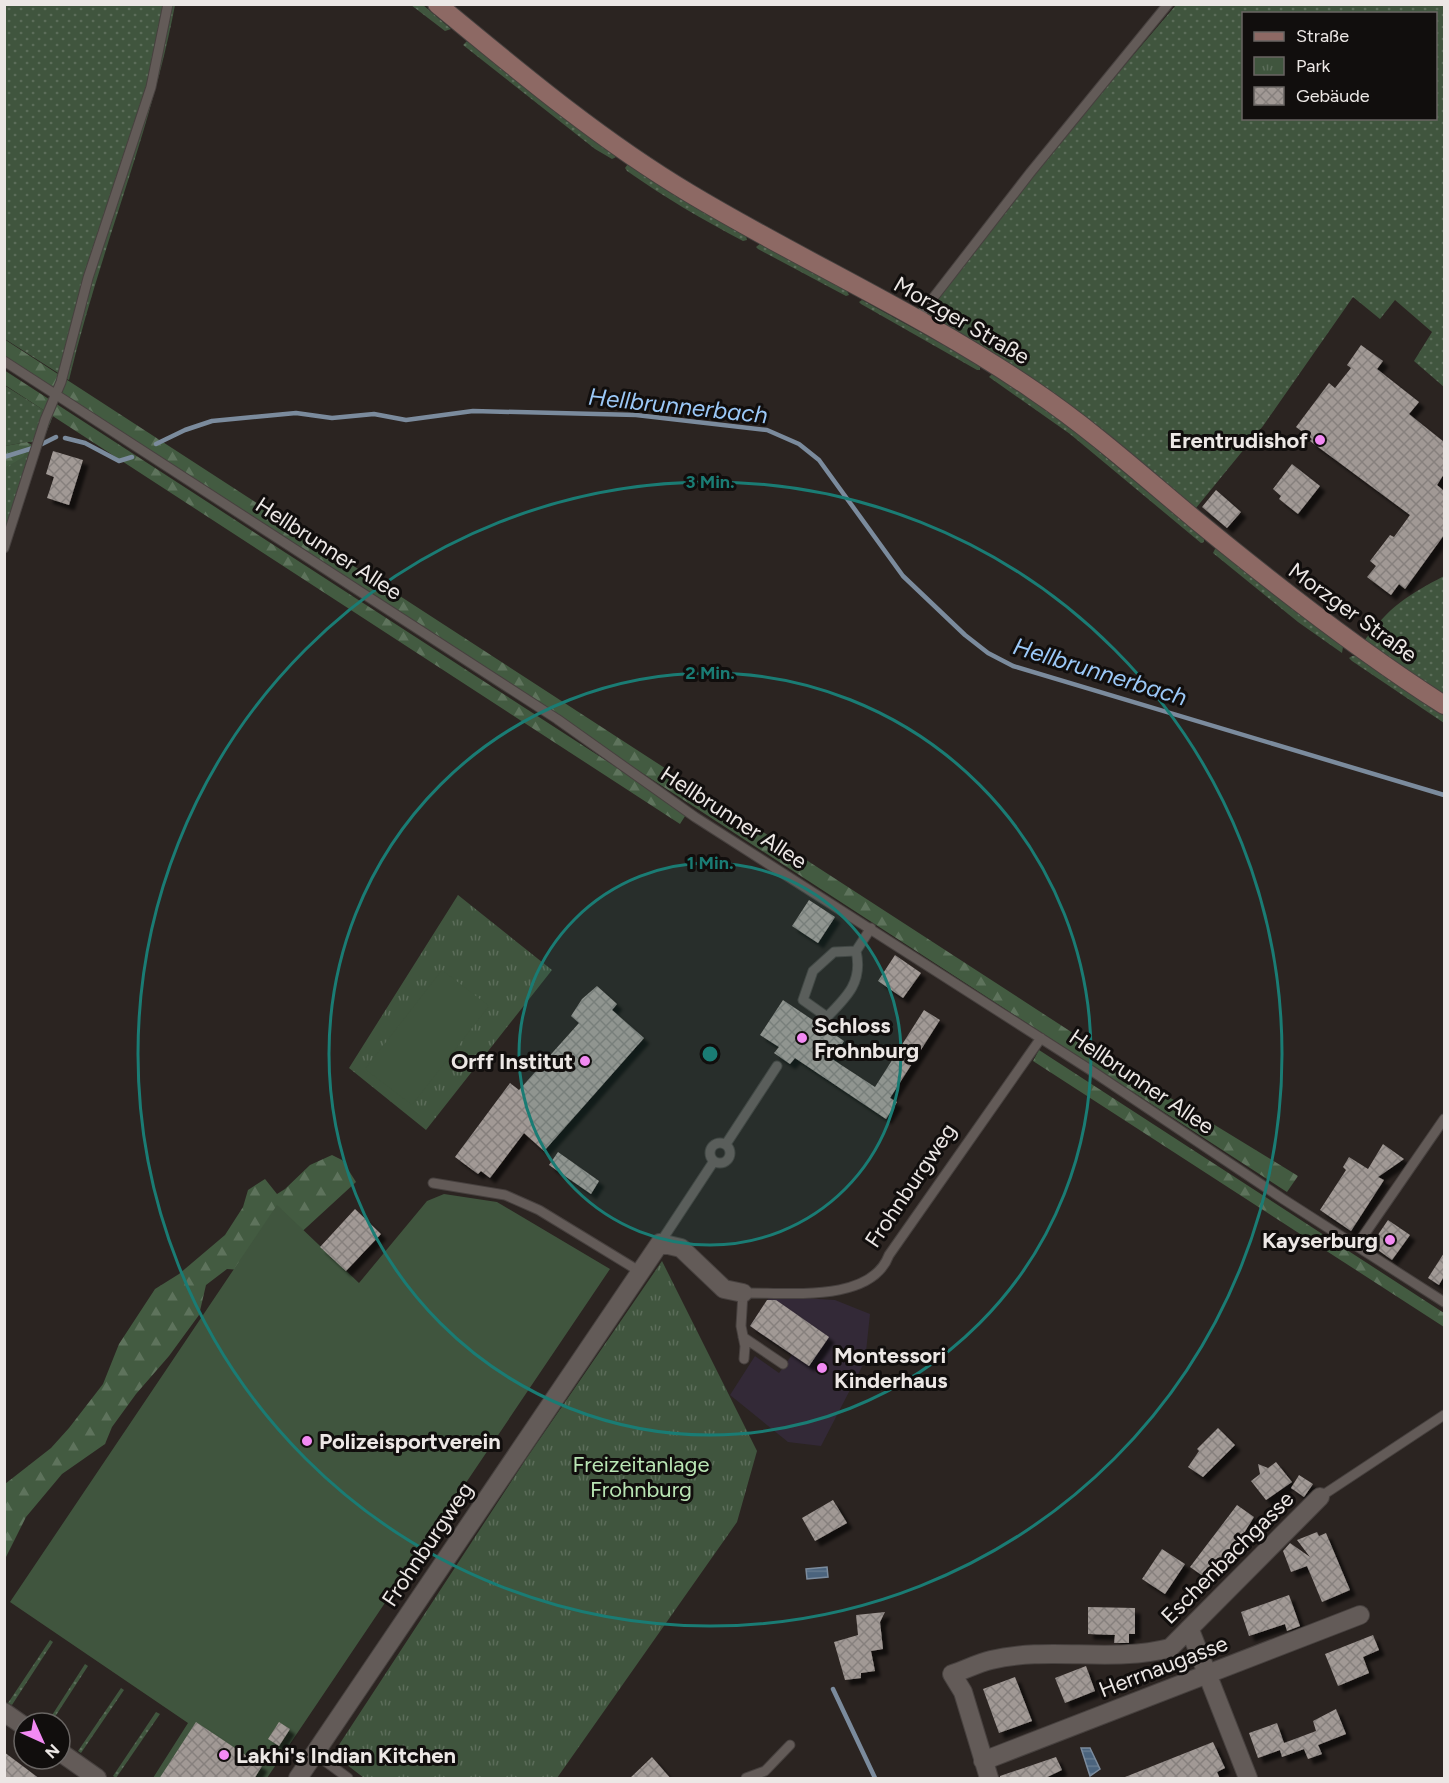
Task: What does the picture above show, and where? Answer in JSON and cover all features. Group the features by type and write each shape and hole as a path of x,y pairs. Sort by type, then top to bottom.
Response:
{"street":[{"name":"Morzger Straße","path":"437,4 580,119 653,170 741,224 989,361 1051,403 1091,432 1278,586 1370,656 1444,705"},
{"name":"Frohnburgweg","path":"298,1779 660,1243 681,1248 724,1289 743,1293"},
{"name":"Eschenbachgasse","path":"989,1779 963,1692 952,1674 991,1660 1019,1656 1144,1654 1170,1647 1190,1630 1320,1497"},
{"name":"Herrnaugasse","path":"983,1761 1360,1615"},
{"path":"1190,1630 1248,1779"},
{"path":"72,1761 97,1779"}],"lane":[{"path":"4,549 45,420 66,366 88,278 154,77 168,4"},
{"path":"916,320 1030,173 1168,4"},
{"name":"Hellbrunner Allee","path":"4,361 557,719 695,818 871,928 1444,1302"},
{"path":"856,951 834,952 813,971 802,1000 827,1017 848,996 860,968 856,951 871,928"},
{"name":"Frohnburgweg","path":"743,1293 838,1291 859,1285 884,1268 889,1256 1041,1038"},
{"path":"726,1144 777,1066"},
{"path":"1357,1245 1444,1119"},
{"path":"718,1143 726,1144 730,1151 729,1159 722,1163 714,1161 710,1155 712,1147 718,1143"},
{"path":"660,1243 714,1161"},
{"path":"434,1183 514,1199 539,1210 639,1271"},
{"path":"743,1293 744,1359"},
{"path":"742,1336 783,1364"},
{"name":"Eschenbachgasse","path":"1320,1497 1444,1415"},
{"path":"746,1779 765,1771 790,1745"},
{"path":"314,1753 348,1779"}],"shaded area":[{"name":"Montessori Kinderhaus","path":"770,1296 835,1300 870,1314 865,1361 821,1446 788,1442 730,1395 755,1356 779,1373 792,1355 750,1326"}],"green space":[{"path":"4,5 175,5 153,99 95,286 69,380 5,339"},
{"path":"411,5 423,5 451,29 445,31"},
{"path":"1176,5 1444,5 1444,387 1414,361 1432,332 1395,300 1380,319 1353,297 1263,426 1196,508 1096,426 992,352 917,309"},
{"path":"468,40 616,157 612,159 595,149 463,45"},
{"path":"628,164 746,236 747,240 743,241 728,233 655,190 627,171 625,168"},
{"path":"761,243 847,291 849,295 846,296 758,249 756,247"},
{"path":"862,300 980,365 980,370 861,304 859,302"},
{"path":"4,339 1096,1048 1110,1061 1298,1176 1287,1192 5,359"},
{"path":"4,370 687,813 680,824 5,385"},
{"path":"993,373 1060,419 1204,539 1204,542 1201,543 1070,434 989,377"},
{"path":"4,385 53,416 42,443 27,442 5,446"},
{"path":"27,442 32,445 23,457 5,468 5,446"},
{"path":"30,450 5,533 5,468"},
{"path":"1216,547 1343,647 1342,653 1298,622 1213,553"},
{"path":"1444,576 1444,695 1364,641 1391,610"},
{"path":"1356,656 1444,716 1444,723 1352,661 1349,658"},
{"path":"458,895 552,970 426,1130 349,1068"},
{"path":"442,970 489,1006 412,1105 365,1069"},
{"path":"1039,1050 1444,1313 1444,1327 1033,1061"},
{"path":"332,1155 342,1160 356,1182 295,1238 241,1270 227,1269 206,1285 199,1315 169,1356 136,1394 112,1427 105,1444 62,1474 26,1517 5,1559 5,1484 51,1448 103,1384 119,1344 155,1289 179,1274 225,1235 243,1207 248,1190 265,1179 277,1194 310,1165"},
{"name":"Polizeisportverein","path":"444,1194 497,1202 610,1269 267,1778 153,1778 188,1723 10,1602 277,1205 359,1283 427,1201"},
{"name":"Freizeitanlage Frohnburg","path":"662,1261 757,1451 737,1522 557,1778 364,1778 333,1754 526,1459"},
{"path":"50,1640 53,1642 12,1705 8,1703"},
{"path":"85,1664 88,1666 59,1711 55,1711"},
{"path":"121,1688 124,1690 81,1753 78,1751"},
{"path":"156,1712 160,1714 116,1778 113,1776"}],"water":[{"path":"827,1567 828,1577 807,1579 806,1569"},
{"path":"1081,1748 1090,1748 1100,1769 1090,1776"}],"building":[{"path":"1361,345 1383,361 1377,369 1419,402 1409,414 1444,442 1444,474 1437,485 1444,491 1444,535 1405,589 1399,584 1391,595 1367,577 1376,566 1370,561 1390,535 1394,537 1410,515 1310,441 1312,439 1296,427 1329,383 1335,388 1351,368 1347,365"},
{"path":"53,451 83,460 69,505 47,498 54,477 46,474"},
{"path":"1292,464 1320,486 1298,514 1279,499 1281,496 1273,489"},
{"path":"1216,490 1241,512 1227,528 1202,507"},
{"path":"809,900 835,917 818,943 792,926"},
{"path":"895,955 921,973 903,998 878,981"},
{"name":"Orff Institut","path":"597,986 617,1004 612,1010 644,1038 544,1151 524,1133 490,1178 481,1171 478,1174 455,1157 510,1083 519,1090 579,1023 571,1016 582,999"},
{"path":"783,1000 844,1041 832,1059 875,1087 924,1010 940,1020 890,1098 897,1102 886,1119 795,1058 790,1064 774,1053 779,1047 760,1035"},
{"path":"1383,1144 1404,1159 1378,1177 1384,1180 1351,1231 1320,1210 1346,1170 1343,1167 1349,1157 1368,1169"},
{"path":"558,1152 599,1181 591,1194 549,1165"},
{"path":"355,1209 381,1234 346,1271 320,1247"},
{"name":"Kayserburg","path":"1388,1220 1410,1235 1392,1260 1371,1245"},
{"path":"1444,1253 1444,1276 1439,1285 1428,1278"},
{"path":"767,1300 776,1300 829,1337 809,1366 750,1326"},
{"path":"1218,1428 1235,1445 1203,1477 1188,1467 1199,1451 1197,1449"},
{"path":"1276,1462 1292,1482 1266,1500 1251,1481 1260,1474 1258,1464 1268,1468"},
{"path":"1299,1475 1313,1484 1304,1497 1291,1488"},
{"path":"833,1500 847,1523 815,1541 802,1518"},
{"path":"1237,1505 1254,1517 1224,1565 1215,1559 1203,1576 1190,1567"},
{"path":"1317,1532 1319,1536 1326,1533 1350,1590 1322,1602 1307,1566 1291,1572 1283,1551 1290,1543 1310,1557 1297,1540"},
{"path":"1162,1549 1185,1564 1165,1594 1142,1579"},
{"path":"1289,1595 1300,1626 1287,1631 1285,1624 1249,1636 1241,1612"},
{"path":"1088,1607 1135,1608 1135,1634 1129,1634 1129,1643 1114,1643 1115,1635 1088,1634"},
{"path":"885,1612 880,1622 883,1649 871,1651 875,1671 861,1673 861,1678 845,1680 834,1642 858,1635 856,1615"},
{"path":"1373,1635 1379,1650 1363,1657 1369,1673 1338,1686 1325,1654"},
{"path":"1086,1666 1095,1691 1065,1703 1055,1678"},
{"path":"1015,1677 1032,1721 999,1733 983,1689"},
{"path":"1336,1709 1346,1734 1318,1745 1322,1754 1308,1759 1304,1749 1282,1757 1280,1750 1258,1758 1249,1733 1277,1723 1284,1743 1316,1731 1313,1721"},
{"path":"196,1722 262,1766 254,1779 159,1779"},
{"path":"279,1722 290,1729 279,1746 268,1739"},
{"path":"1213,1742 1225,1768 1217,1772 1220,1779 1120,1779"},
{"path":"4,1752 12,1758 12,1771 29,1771 40,1779 4,1779"},
{"path":"652,1757 671,1779 629,1779"},
{"path":"1056,1757 1062,1770 1043,1779 1000,1779 1000,1776"}],"waterway":[{"name":"Hellbrunnerbach","path":"156,444 185,430 212,421 296,413 332,418 374,414 406,420 473,411 636,415 767,430 799,444 819,460 903,576 965,635 988,653 1013,666 1444,795"},
{"name":"Hellbrunnerbach","path":"42,444 56,437"},
{"name":"Hellbrunnerbach","path":"65,438 85,443 119,461 132,457"},
{"name":"Hellbrunnerbach","path":"4,457 33,448"},
{"path":"833,1689 875,1778"}],"place":[{"name":"Erentrudishof","path":"1320,440"},
{"name":"Schloss Frohnburg","path":"802,1038"},
{"name":"Orff Institut","path":"585,1061"},
{"name":"Kayserburg","path":"1390,1240"},
{"name":"Montessori Kinderhaus","path":"822,1368"},
{"name":"Polizeisportverein","path":"307,1441"},
{"name":"Lakhi's Indian Kitchen","path":"224,1755"}]}
